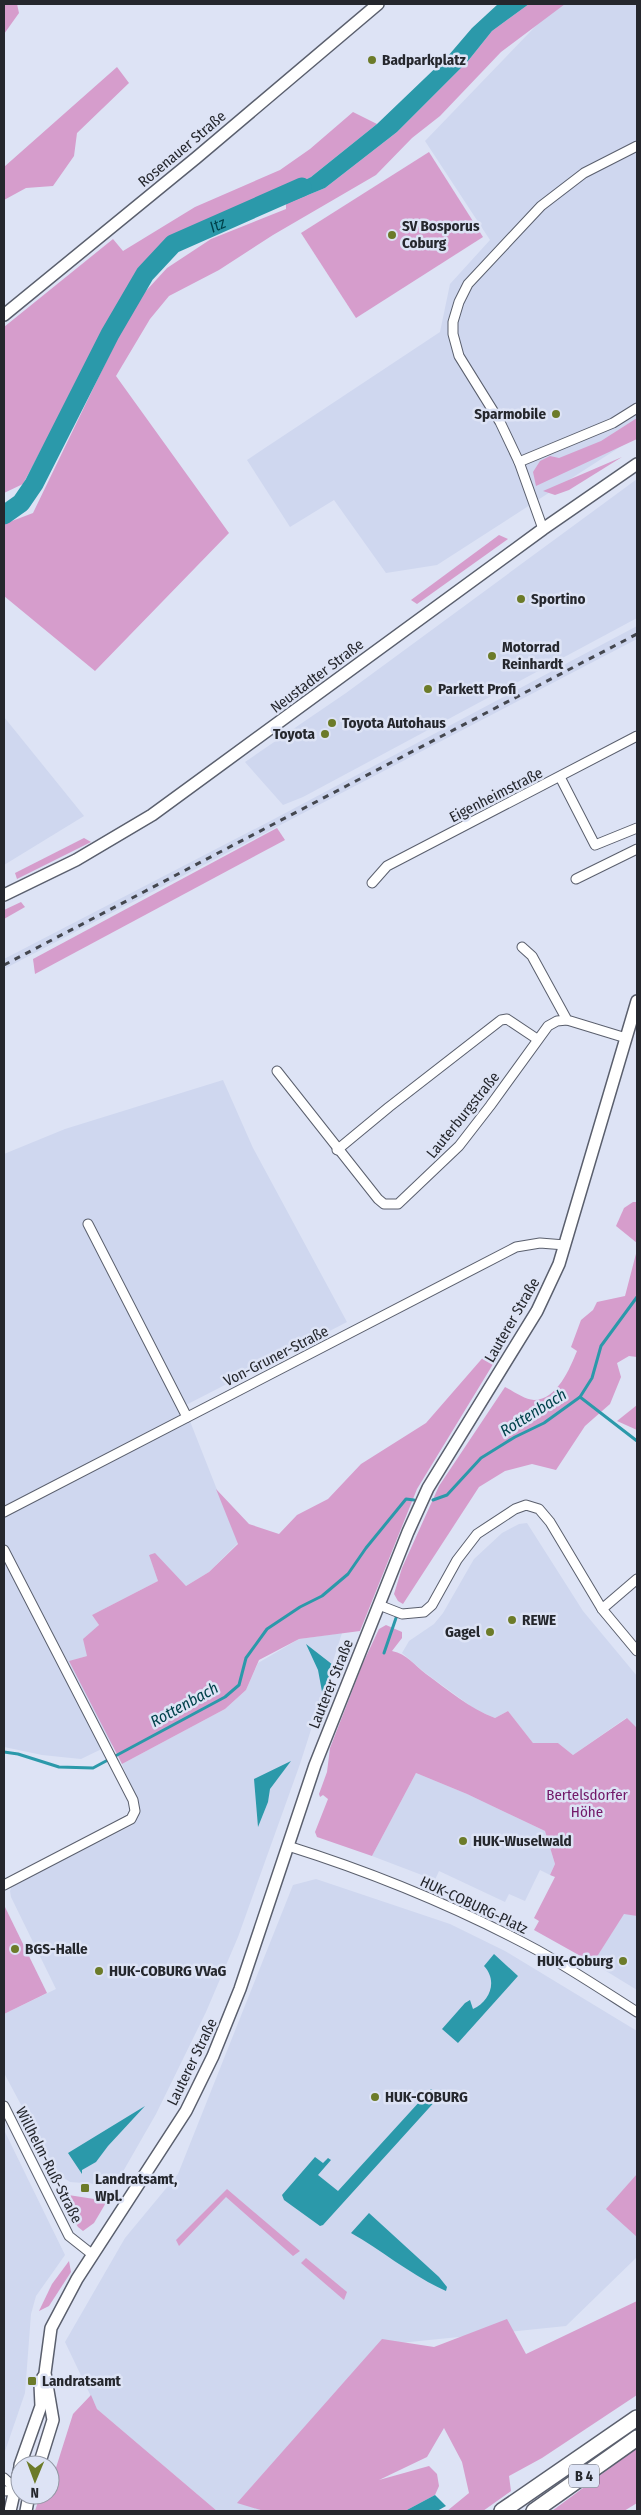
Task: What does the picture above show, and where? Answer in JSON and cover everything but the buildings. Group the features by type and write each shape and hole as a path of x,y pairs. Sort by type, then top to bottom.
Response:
{"highway":[{"name":"B 4","path":"502,2511 637,2418"},
{"name":"B 4","path":"534,2511 637,2438"}],"street":[{"name":"Rosenauer Straße","path":"4,314 203,152 378,4"},
{"path":"544,529 519,462 500,422 459,356 453,334 458,302 474,276 541,206 584,173 637,146"},
{"path":"519,462 613,423 637,408"},
{"name":"Neustadter Straße","path":"4,895 76,860 152,815 544,529 637,464"},
{"name":"Eigenheimstraße","path":"372,883 387,866 637,736"},
{"path":"560,777 595,845 637,828"},
{"path":"576,879 637,849"},
{"path":"522,947 532,956 567,1020 626,1038"},
{"name":"Lauterer Straße","path":"24,2455 41,2406 40,2384 45,2373 51,2328 77,2279 171,2136 213,2056 240,1989 315,1765 428,1488 537,1311 559,1264 637,1001"},
{"path":"338,1150 389,1107 501,1020 507,1019 537,1039"},
{"name":"Lauterburgstraße","path":"277,1071 378,1199 384,1204 392,1205 402,1202 459,1146 548,1026 557,1021 567,1020"},
{"path":"88,1224 187,1417"},
{"name":"Von-Gruner-Straße","path":"4,1512 520,1245 540,1243 565,1244"},
{"path":"379,1605 402,1614 424,1612 432,1605 457,1560 477,1534 515,1509 526,1505 538,1509 550,1522 602,1608 637,1651"},
{"path":"4,1550 133,1800 135,1811 131,1819 4,1885"},
{"path":"602,1608 637,1578"},
{"name":"HUK-COBURG-Platz","path":"288,1846 386,1880 442,1903 539,1951 637,2012"},
{"name":"Willhelm-Ruß-Straße","path":"4,2106 68,2236 93,2255"},
{"name":"Lauterer Straße","path":"42,2455 52,2420 52,2407 45,2373"}],"shaded area":[{"path":"557,4 637,4 637,436 437,565 386,573 334,500 290,527 247,460 440,332 450,284 490,240 425,141"},
{"path":"637,479 637,618 303,797 283,805 245,762 346,693"},
{"path":"637,626 637,639 4,969 4,959 276,818"},
{"path":"4,717 84,816 4,865"},
{"path":"223,1080 253,1148 347,1322 184,1406 238,1543 209,1572 186,1586 149,1554 158,1581 92,1615 99,1625 87,1656 70,1661 112,1744 81,1759 42,1755 4,1747 4,1154 65,1129"},
{"path":"527,1523 583,1611 637,1676 637,1728 626,1718 573,1755 558,1743 533,1743 508,1711 495,1718 476,1710 424,1672 402,1653 409,1641 434,1624 443,1613 474,1559 502,1533 519,1524"},
{"path":"342,1633 300,1764 238,1937 206,2012 156,2114 121,2175 96,2184 70,2182 58,2174 4,2073 4,2014 56,1989 11,1897 10,1891 12,1886 133,1825 139,1809 122,1764 225,1709 246,1690 258,1663 299,1639"},
{"name":"HUK-Wuselwald","path":"416,1773 467,1794 545,1831 555,1864 550,1875 540,1870 525,1901 509,1894 505,1902 439,1871 435,1880 372,1856"},
{"path":"316,1879 450,1924 505,1951 637,2031 637,2257 566,2326 390,2344 258,2511 217,2511 97,2409 65,2342 125,2238 178,2174 293,1885"},
{"path":"624,1913 637,1916 637,1990 593,1963"},
{"path":"4,2130 65,2255 36,2296 31,2314 25,2393 4,2454"}],"green space":[{"path":"4,4 17,4 19,13 4,34"},
{"path":"529,4 565,4 501,52 440,116 412,138 376,175 273,235 219,270 169,296 150,319 116,376 229,533 95,671 4,596 4,524 33,513 134,304 167,268 211,239 286,209 286,204 325,188 397,132 468,61 492,31"},
{"path":"117,67 129,83 77,133 74,156 53,186 26,188 4,200 4,167"},
{"path":"353,112 377,124 311,177 275,195 205,221 160,247 138,268 23,484 4,493 4,327 113,239 123,251 195,207 280,170 310,149"},
{"name":"SV Bosporus Coburg","path":"429,152 483,237 356,318 301,233"},
{"path":"637,418 637,439 536,486 533,472 540,461 550,456 559,458 601,441"},
{"path":"622,457 569,490 555,495 543,491"},
{"path":"499,535 508,539 417,604 411,600"},
{"path":"277,828 285,840 35,974 33,959"},
{"path":"84,838 91,842 17,879 15,873"},
{"path":"21,902 25,907 4,919 4,910"},
{"path":"633,1202 637,1202 637,1243 616,1226 624,1208"},
{"path":"637,1250 637,1357 629,1356 617,1363 621,1377 610,1404 585,1426 556,1470 532,1464 505,1471 479,1487 403,1604 398,1601 394,1594 402,1568 439,1486 505,1387 530,1400 542,1399 556,1389 571,1366 577,1351 571,1347 581,1320 593,1310 597,1302 625,1296"},
{"path":"486,1354 498,1356 417,1489 360,1631 299,1639 259,1660 246,1690 225,1709 122,1764 69,1661 87,1656 83,1639 99,1625 92,1615 158,1581 149,1555 155,1553 186,1586 209,1572 238,1544 216,1489 249,1524 279,1534 297,1515 328,1499 361,1464 426,1423"},
{"path":"637,1405 637,1430 617,1421"},
{"name":"Bertelsdorfer Höhe","path":"386,1625 402,1632 402,1638 392,1651 406,1657 426,1674 485,1714 495,1718 508,1711 533,1743 558,1743 573,1755 627,1718 637,1728 637,1916 624,1914 593,1963 534,1930 539,1921 534,1918 555,1877 550,1875 555,1864 545,1831 467,1794 416,1773 372,1856 317,1837 315,1832 328,1799 323,1795 320,1797 319,1794 327,1772 330,1748 363,1663 379,1629"},
{"name":"BGS-Halle","path":"4,1905 47,1993 4,2014"},
{"path":"637,2174 637,2237 606,2209"},
{"path":"227,2189 300,2251 293,2256 226,2197 179,2246 176,2240"},
{"path":"62,2194 107,2201 94,2223 83,2231 78,2227 59,2197"},
{"path":"306,2258 347,2292 344,2300 301,2263"},
{"path":"69,2261 71,2272 49,2306 39,2311 52,2284"},
{"path":"637,2301 637,2395 542,2458 509,2476 511,2491 483,2511 447,2511 469,2493 462,2462 444,2428 427,2457 379,2480 429,2466 437,2474 439,2486 435,2495 405,2511 264,2511 237,2503 382,2339 434,2347 507,2319 526,2354"},
{"path":"91,2395 97,2409 217,2511 35,2511 37,2505 60,2505 60,2455 73,2414"},
{"path":"637,2448 637,2503 624,2511 552,2511"}],"water":[{"path":"498,4 529,4 492,31 468,61 397,132 325,188 286,204 275,195 311,177 377,124 448,56 472,28"},
{"path":"306,1644 333,1665 323,1697 318,1670"},
{"path":"291,1761 270,1789 268,1802 258,1827 254,1779"},
{"path":"494,1954 518,1976 458,2043 442,2029 465,2003 470,2000 473,2009 488,1996 491,1978 484,1966"},
{"path":"431,2089 438,2098 323,2225 320,2226 284,2200 282,2195 315,2157 323,2163 328,2158 331,2160 318,2175 338,2191"},
{"path":"145,2106 108,2146 96,2162 82,2170 82,2174 68,2153"},
{"path":"369,2213 439,2277 447,2287 446,2291 421,2278 351,2233"},
{"path":"435,2495 446,2506 437,2511 405,2511"}],"waterway":[{"name":"Itz","path":"4,515 21,503 34,484 110,334 145,274 173,244 302,187"},
{"name":"Rottenbach","path":"433,1500 447,1495 481,1458 515,1437 544,1423 580,1397 592,1378 601,1346 637,1297"},
{"path":"580,1397 637,1441"},
{"name":"Rottenbach","path":"4,1752 18,1754 59,1767 93,1768 225,1697 239,1685 246,1658 267,1629 300,1607 322,1596 348,1574 366,1548 406,1499 414,1500"},
{"name":"Rottenbach","path":"384,1653 396,1618"}],"railway":[{"path":"4,965 637,634"}],"place":[{"name":"Badparkplatz","path":"372,60"},
{"name":"SV Bosporus Coburg","path":"392,235"},
{"name":"Sparmobile","path":"556,414"},
{"name":"Sportino","path":"521,599"},
{"name":"Motorrad Reinhardt","path":"492,656"},
{"name":"Parkett Profi","path":"428,689"},
{"name":"Toyota Autohaus","path":"332,723"},
{"name":"Toyota","path":"325,734"},
{"name":"REWE","path":"512,1620"},
{"name":"Gagel","path":"490,1632"},
{"name":"HUK-Wuselwald","path":"463,1841"},
{"name":"BGS-Halle","path":"15,1949"},
{"name":"HUK-Coburg","path":"623,1961"},
{"name":"HUK-COBURG VVaG","path":"99,1971"},
{"name":"HUK-COBURG","path":"375,2097"},
{"name":"Landratsamt, Wpl.","path":"85,2188"},
{"name":"Landratsamt","path":"32,2381"}]}
